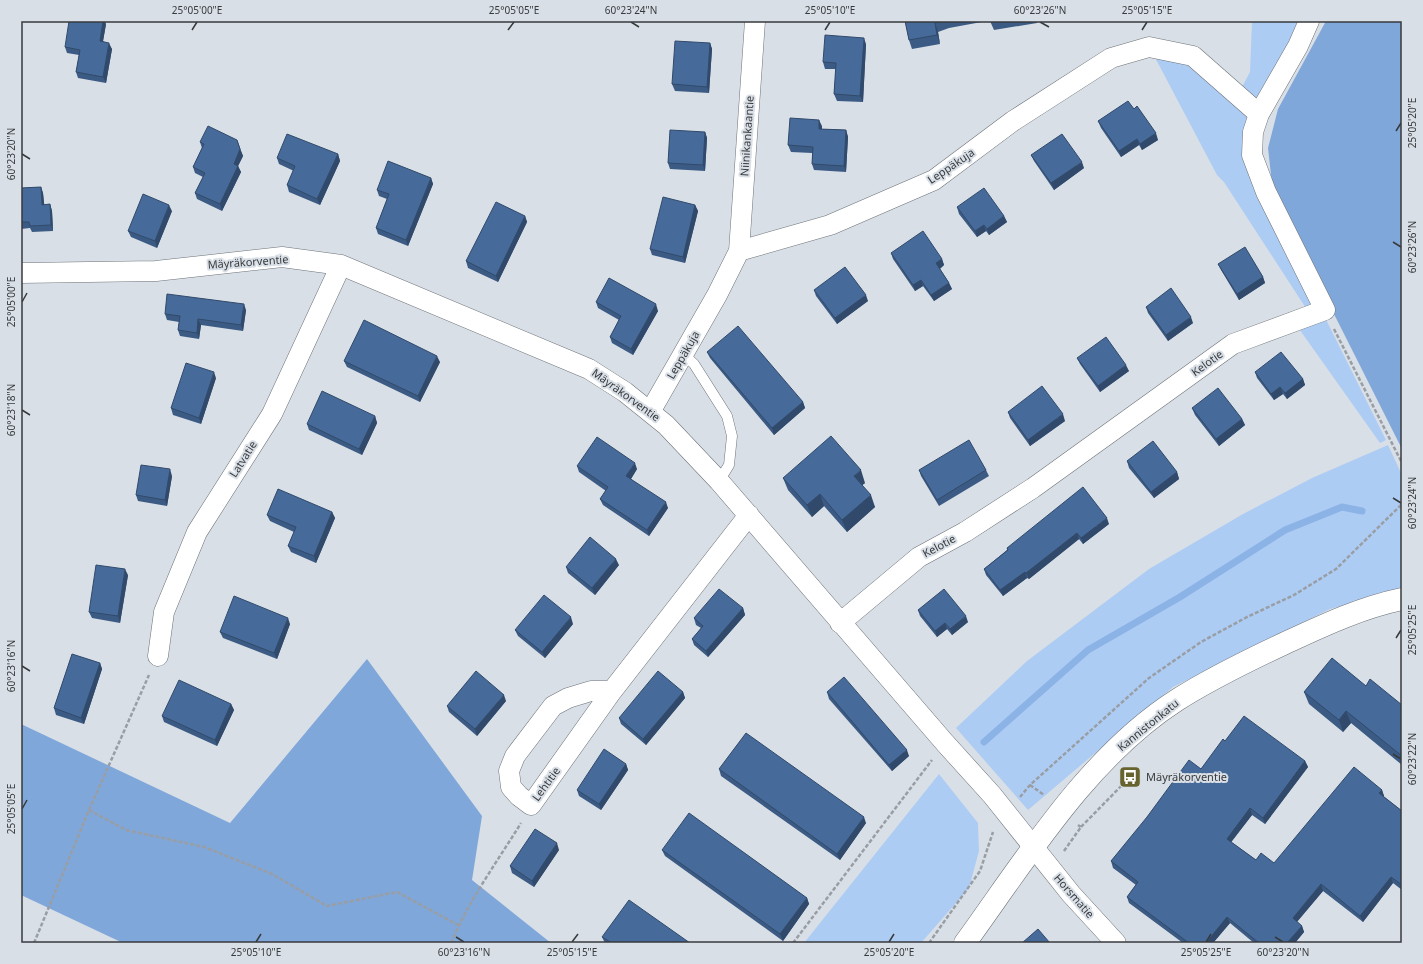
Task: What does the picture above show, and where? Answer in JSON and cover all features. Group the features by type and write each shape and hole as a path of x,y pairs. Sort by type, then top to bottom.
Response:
{"street":[{"name":"Niinikankaantie","path":"739,251 755,21"},
{"path":"1309,21 1298,46 1259,114 1253,132 1252,155 1266,192 1325,310"},
{"name":"Leppäkuja","path":"650,412 739,251 830,225 934,180 1012,122 1111,58 1149,47 1193,56 1259,114"},
{"name":"Mäyräkorventie","path":"21,273 156,271 282,257 341,265 589,369 625,392 666,425 719,481 750,515 840,623 992,795 1034,848"},
{"name":"Latvatie","path":"158,656 164,612 197,532 272,414 341,265"},
{"name":"Kelotie","path":"840,623 919,557 965,532 1033,488 1233,344 1325,310"},
{"name":"Lehtitie","path":"612,691 591,691 568,698 554,706 515,756 509,771 512,787 519,796 531,805 612,691 750,515"},
{"name":"Kannistonkatu","path":"966,943 1034,848 1102,763 1137,731 1176,700 1232,668 1334,620 1402,599"},
{"name":"Horsmatie","path":"1034,848 1071,894 1116,943"}],"lane":[{"path":"683,354 694,364 727,416 732,436 729,465 719,481"}],"path":[{"path":"1325,310 1402,463"},
{"path":"1247,617 1294,595 1336,569 1402,504"},
{"path":"34,943 89,810 158,656"},
{"path":"793,943 945,743"},
{"path":"1081,828 1130,777"},
{"path":"451,943 458,925 531,805"},
{"path":"89,810 126,830 204,847 272,874 327,906 397,892 458,925"}],"shaded area":[{"path":"1252,21 1317,21 1272,109 1258,147 1261,189 1386,440 1380,443 1297,326 1313,319 1224,182 1217,175 1151,50 1194,59 1242,87 1250,72"},
{"path":"1326,21 1402,21 1402,449 1273,193 1268,148 1278,109"},
{"path":"1388,445 1402,475 1402,589 1330,609 1173,687 1028,810 956,728 1027,661 1149,569 1243,514 1312,478"},
{"path":"367,659 482,816 472,880 551,943 123,943 21,895 21,724 230,823"},
{"path":"939,774 978,823 979,851 969,888 921,943 804,943"}],"building":[{"path":"69,21 103,21 100,41 109,43 103,77 76,72 80,50 65,47"},
{"path":"905,21 940,21 935,23 937,35 909,40"},
{"path":"825,35 864,38 860,96 834,94 836,63 823,62"},
{"path":"675,41 710,43 707,87 672,84"},
{"path":"1128,101 1134,109 1137,106 1156,133 1140,144 1137,139 1119,151 1098,121"},
{"path":"790,118 819,120 819,129 846,130 844,166 812,164 813,147 788,145"},
{"path":"208,126 237,140 240,149 234,164 238,166 220,204 195,193 205,173 193,167 204,144 200,142"},
{"path":"670,130 705,132 703,165 668,163"},
{"path":"287,134 338,154 317,199 287,185 295,166 277,158"},
{"path":"1062,134 1082,162 1051,183 1031,155"},
{"path":"388,161 431,178 406,240 376,228 389,194 377,190"},
{"path":"41,187 42,205 50,204 51,225 30,226 29,222 21,222 21,188"},
{"path":"984,188 1004,216 987,229 984,225 975,231 957,207"},
{"path":"143,194 169,205 155,241 128,231"},
{"path":"663,197 695,205 683,257 650,249"},
{"path":"496,202 525,216 496,276 466,261"},
{"path":"923,231 942,259 936,263 949,283 931,295 921,280 913,285 891,253"},
{"path":"1245,247 1263,277 1237,294 1218,264"},
{"path":"845,267 866,295 835,318 814,290"},
{"path":"609,278 656,304 631,349 610,337 621,316 596,302"},
{"path":"1171,288 1191,317 1166,335 1146,307"},
{"path":"167,294 244,304 241,325 198,319 197,333 178,330 180,316 165,314"},
{"path":"364,320 437,356 418,396 344,361"},
{"path":"738,326 803,402 772,428 707,352"},
{"path":"1106,337 1126,365 1098,386 1077,358"},
{"path":"1281,352 1303,379 1285,393 1280,387 1271,394 1255,372"},
{"path":"186,363 214,372 199,418 171,408"},
{"path":"1042,386 1063,414 1028,440 1008,412"},
{"path":"1218,388 1242,419 1216,439 1192,408"},
{"path":"322,391 375,416 359,449 307,424"},
{"path":"831,436 861,470 854,476 871,495 842,520 820,494 807,505 783,478"},
{"path":"597,437 635,463 626,476 666,502 647,530 600,499 608,487 577,466"},
{"path":"969,440 986,470 937,500 919,470"},
{"path":"1153,441 1177,472 1151,492 1127,461"},
{"path":"141,465 170,469 165,500 136,495"},
{"path":"1083,487 1107,518 1081,538 1077,533 1026,573 1025,572 1000,590 984,569 1008,550 1007,548"},
{"path":"278,489 332,512 314,556 288,546 296,527 267,515"},
{"path":"590,537 616,559 592,588 566,567"},
{"path":"96,565 125,569 118,616 89,612"},
{"path":"719,589 743,608 706,651 692,639 703,626 694,618"},
{"path":"944,589 966,616 950,629 945,623 935,631 918,610"},
{"path":"544,595 571,617 542,652 515,630"},
{"path":"234,596 288,618 274,653 220,632"},
{"path":"72,654 100,663 81,718 54,708"},
{"path":"1332,658 1366,686 1370,679 1402,705 1402,756 1346,711 1339,720 1304,692"},
{"path":"476,671 504,695 475,729 447,706"},
{"path":"658,671 683,692 643,739 619,718"},
{"path":"844,677 907,750 889,765 827,692"},
{"path":"179,680 231,704 215,740 162,716"},
{"path":"1244,716 1305,761 1263,818 1250,808 1227,839 1256,860 1261,853 1274,863 1354,767 1382,790 1379,793 1402,811 1402,885 1391,877 1360,916 1321,884 1293,918 1302,926 1287,943 1259,943 1227,917 1206,943 1189,943 1127,897 1138,882 1111,861 1147,817 1189,760 1201,769 1223,739 1225,741"},
{"path":"746,733 864,817 837,854 719,769"},
{"path":"604,749 626,764 599,804 577,790"},
{"path":"689,813 807,898 780,934 662,850"},
{"path":"535,829 557,843 532,881 510,866"},
{"path":"629,900 690,943 612,943 602,937"},
{"path":"1038,929 1050,943 1022,943"}],"waterway":[{"path":"984,742 1088,650 1180,597 1285,530 1342,507 1362,511"}],"place":[{"name":"Mäyräkorventie","path":"1130,777"}]}
